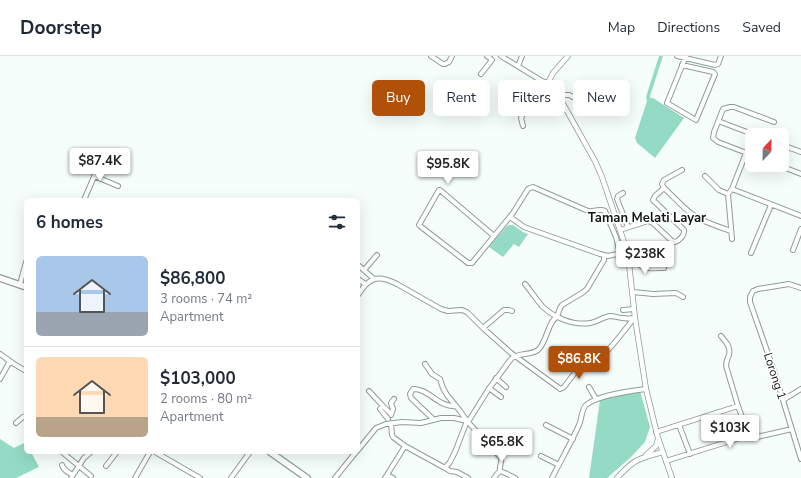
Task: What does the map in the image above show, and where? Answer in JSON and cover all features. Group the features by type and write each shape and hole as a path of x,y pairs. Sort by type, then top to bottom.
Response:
{"main road":[{"path":"0,278 24,285"},
{"path":"273,454 307,478"}],"street":[{"path":"431,56 445,64 452,56"},
{"path":"481,74 492,60 487,56"},
{"path":"501,56 540,80"},
{"path":"518,66 522,56"},
{"path":"550,80 553,73 568,56"},
{"path":"676,56 715,65 718,64 721,56"},
{"path":"682,65 713,72 715,74 696,120 667,103 685,57"},
{"path":"745,153 715,140 713,135 723,109 734,107 774,122"},
{"path":"565,108 576,129 590,150 599,169 627,252 646,389 656,432 672,478"},
{"path":"523,116 523,126"},
{"path":"718,121 745,131"},
{"path":"789,148 801,152"},
{"path":"732,239 728,194 732,189 745,156"},
{"path":"86,198 102,158"},
{"path":"789,169 801,174"},
{"path":"682,170 664,180 662,184 664,188 697,218 731,231"},
{"path":"94,176 118,186"},
{"path":"705,176 719,190 728,194"},
{"path":"494,236 440,190 419,223 420,226 468,263 471,263 473,262 510,217 530,188 535,188 588,211 595,212 602,210 607,212 618,242 620,254"},
{"path":"620,230 646,221 651,222 672,241 678,241 684,234 684,230 653,200 655,196 664,188"},
{"path":"732,189 801,216"},
{"path":"623,193 618,196 617,199 628,227"},
{"path":"751,254 771,205"},
{"path":"510,217 524,228 604,255 611,256 627,252"},
{"path":"793,250 801,229"},
{"path":"629,264 660,252"},
{"path":"364,270 378,255"},
{"path":"445,468 455,452 468,422 496,378 511,359 516,356 532,353 540,347 562,305 587,289 604,260 604,255"},
{"path":"637,262 642,266 664,268"},
{"path":"360,266 374,279"},
{"path":"20,284 24,269"},
{"path":"360,292 365,284 374,279 382,278 391,281 441,309 448,311 464,310 516,356 560,389 564,387 580,366 588,367 593,365 635,318"},
{"path":"360,280 365,284"},
{"path":"525,284 543,306 557,317 574,323 584,324 596,322 609,316 635,318"},
{"name":"Lorong 1","path":"801,288 790,284 758,288 754,290 750,297 750,302 801,459"},
{"path":"632,292 653,294 676,293 684,297"},
{"path":"623,310 634,309"},
{"path":"483,328 504,310 512,311"},
{"path":"721,336 729,348 726,366 749,436"},
{"path":"0,354 24,370"},
{"path":"0,379 10,361"},
{"path":"425,364 432,374 440,379 446,393 468,422 501,458 500,471 494,478"},
{"path":"496,378 506,387"},
{"path":"589,387 596,400"},
{"path":"489,388 501,397"},
{"path":"433,419 411,398 410,394 413,389 417,389 443,403 456,406"},
{"path":"552,478 573,439 580,422 583,408 588,403 617,394 646,389"},
{"path":"783,400 801,389"},
{"path":"369,391 391,414"},
{"path":"388,422 393,409 391,403 394,399"},
{"path":"383,406 380,409 388,422 393,437 405,446 450,471 457,472 468,478"},
{"path":"656,432 738,406"},
{"path":"718,412 728,441"},
{"path":"16,423 24,417"},
{"path":"360,447 376,428 388,422 421,423 433,419 452,418 468,422"},
{"path":"546,425 573,439"},
{"path":"679,425 690,454"},
{"path":"666,461 746,436 757,437 792,429"},
{"path":"617,478 631,463 651,452 656,446 658,438"},
{"path":"393,478 386,476 405,446"},
{"path":"645,456 663,452"},
{"path":"64,454 91,476"},
{"path":"62,465 64,469 73,477 84,458 89,454"},
{"path":"106,466 115,454"},
{"path":"136,478 149,454"},
{"path":"158,454 192,476 200,478"},
{"path":"231,478 249,454"},
{"path":"335,478 355,454"},
{"path":"541,456 559,465"},
{"path":"500,471 515,478"}],"green space":[{"path":"659,56 663,56 650,98 653,98 684,118 655,158 637,143 635,138"},
{"path":"509,225 513,225 528,234 519,247 514,244 503,257 489,247"},
{"path":"640,391 650,427 645,442 631,457 607,478 589,478 600,400"},
{"path":"0,439 14,448 24,443 24,454 32,454 39,467 16,478 0,478"}],"district":[{"name":"Taman Melati Layar","path":"647,218"}]}
